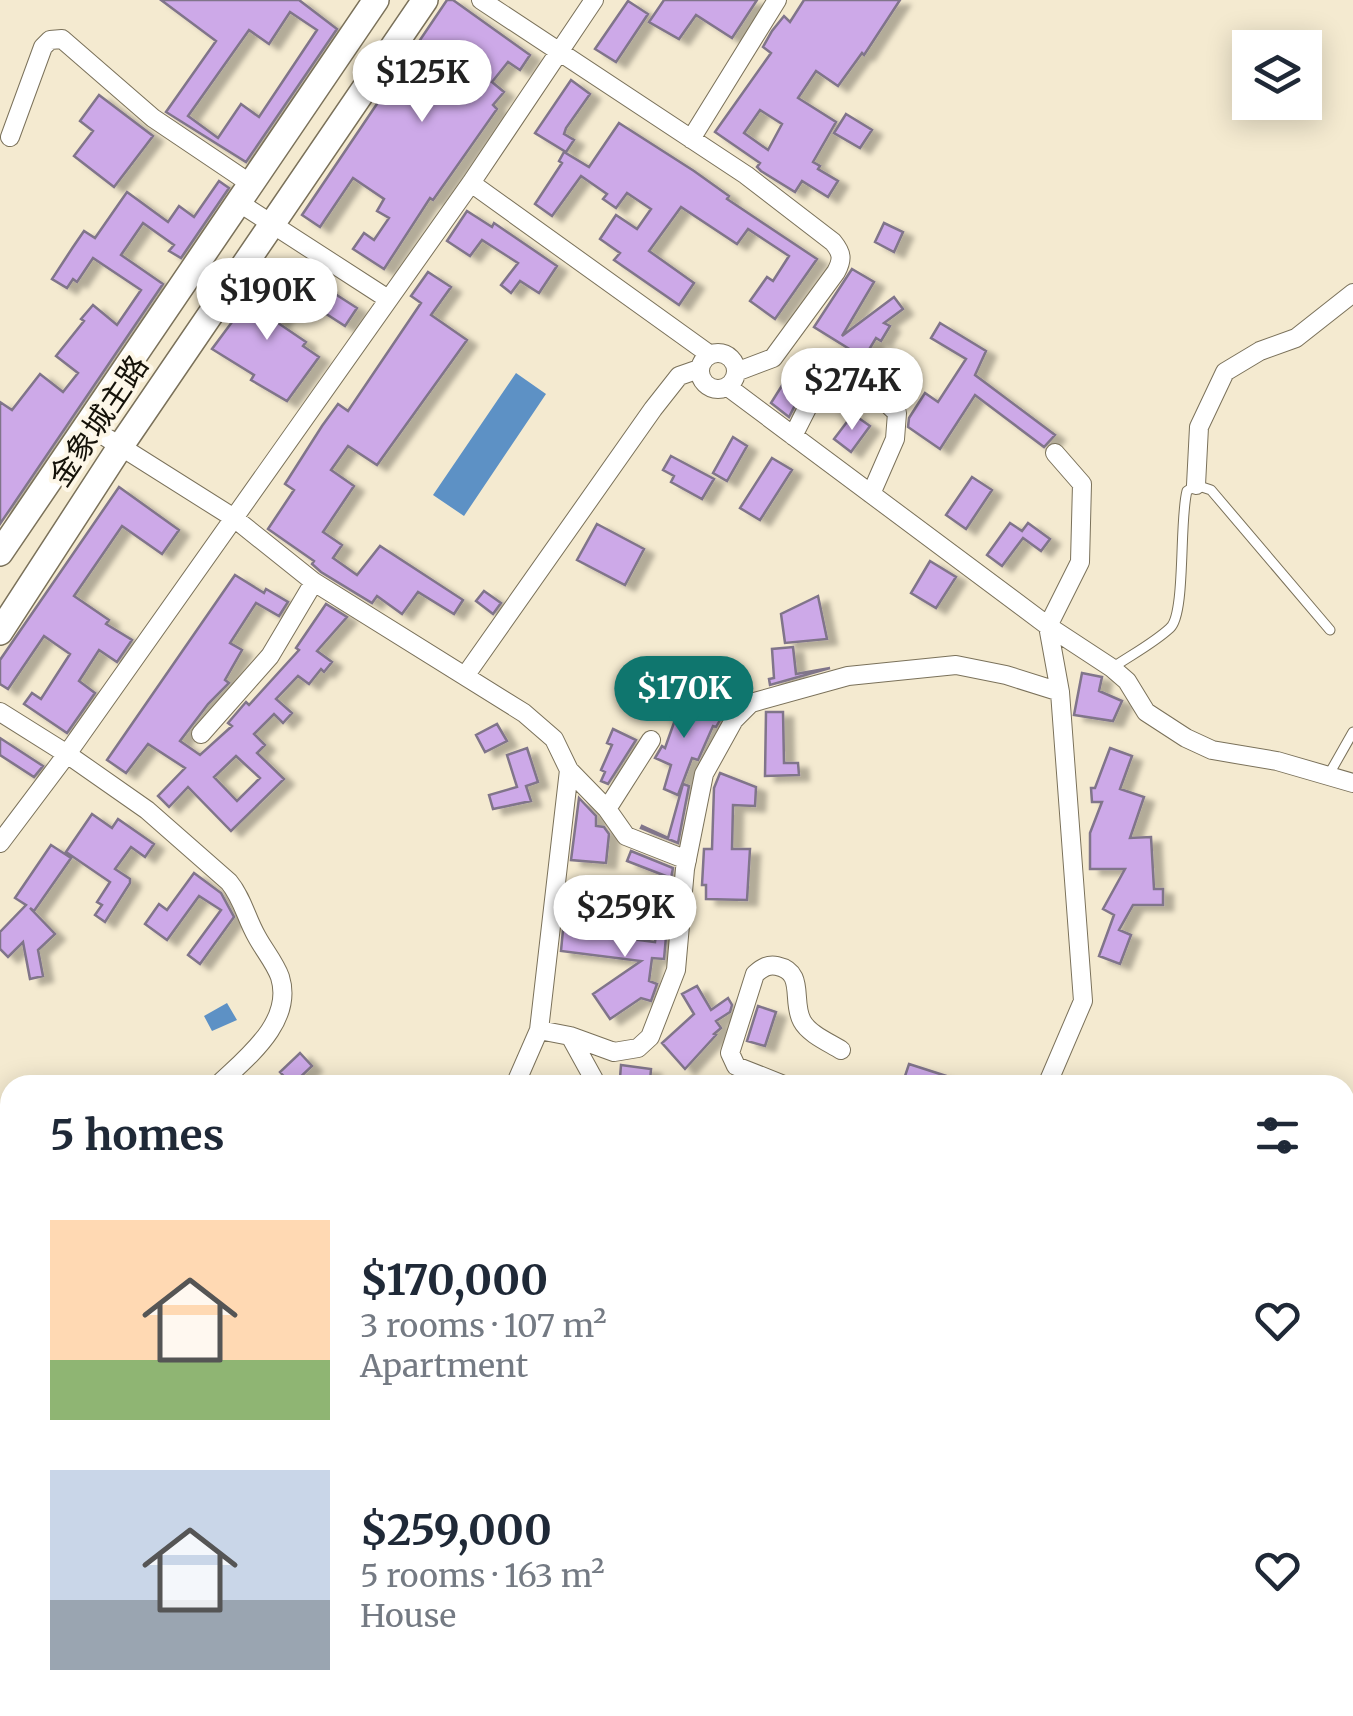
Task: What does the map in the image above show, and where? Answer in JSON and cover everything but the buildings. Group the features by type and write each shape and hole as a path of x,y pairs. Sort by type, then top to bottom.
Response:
{"main road":[{"name":"金象城主路","path":"0,553 376,0"},
{"name":"金象城主路","path":"0,632 120,447 424,0"}],"street":[{"path":"471,182 704,362 707,386 720,389 773,358 842,262 841,252 833,242 746,175 481,0"},
{"path":"0,844 471,182 594,0"},
{"path":"691,139 777,0"},
{"path":"10,137 43,47 50,40 62,39 245,193 273,222 388,299"},
{"path":"1196,485 1199,426 1225,372 1260,351 1296,338 1353,293"},
{"path":"465,676 679,376 704,362 728,355 732,379 793,436 1048,626 1112,668 1127,681 1146,712 1212,750 1277,761 1353,783"},
{"path":"793,436 823,377 831,371 847,375 888,403 897,413 897,427 871,494"},
{"path":"85,424 234,518 314,582 524,713 554,738 569,770 607,808 626,836 686,860"},
{"path":"1052,1075 1083,1001 1060,692 1048,626 1080,562 1082,484 1055,454"},
{"path":"201,734 270,656 314,582"},
{"path":"538,1030 570,1036 614,1052 638,1048 650,1037 676,970 686,860 704,774 734,720 751,703 848,676 956,665 1006,674 1060,692"},
{"path":"0,712 147,810 240,896 254,932 276,970 283,997 270,1034 228,1075"},
{"path":"607,808 652,740"},
{"path":"519,1075 538,1030 569,770"},
{"path":"759,1075 736,1066 730,1053 755,974 763,967 775,966 792,972 800,1019 808,1029 841,1050"},
{"path":"570,1036 591,1075"}],"lane":[{"path":"1112,668 1173,626 1180,602 1182,507 1187,491 1196,485 1211,490 1330,630"},
{"path":"1328,776 1353,732"}],"water":[{"path":"516,373 546,394 464,516 433,495"},
{"path":"227,1003 237,1020 212,1031 204,1016"}]}
